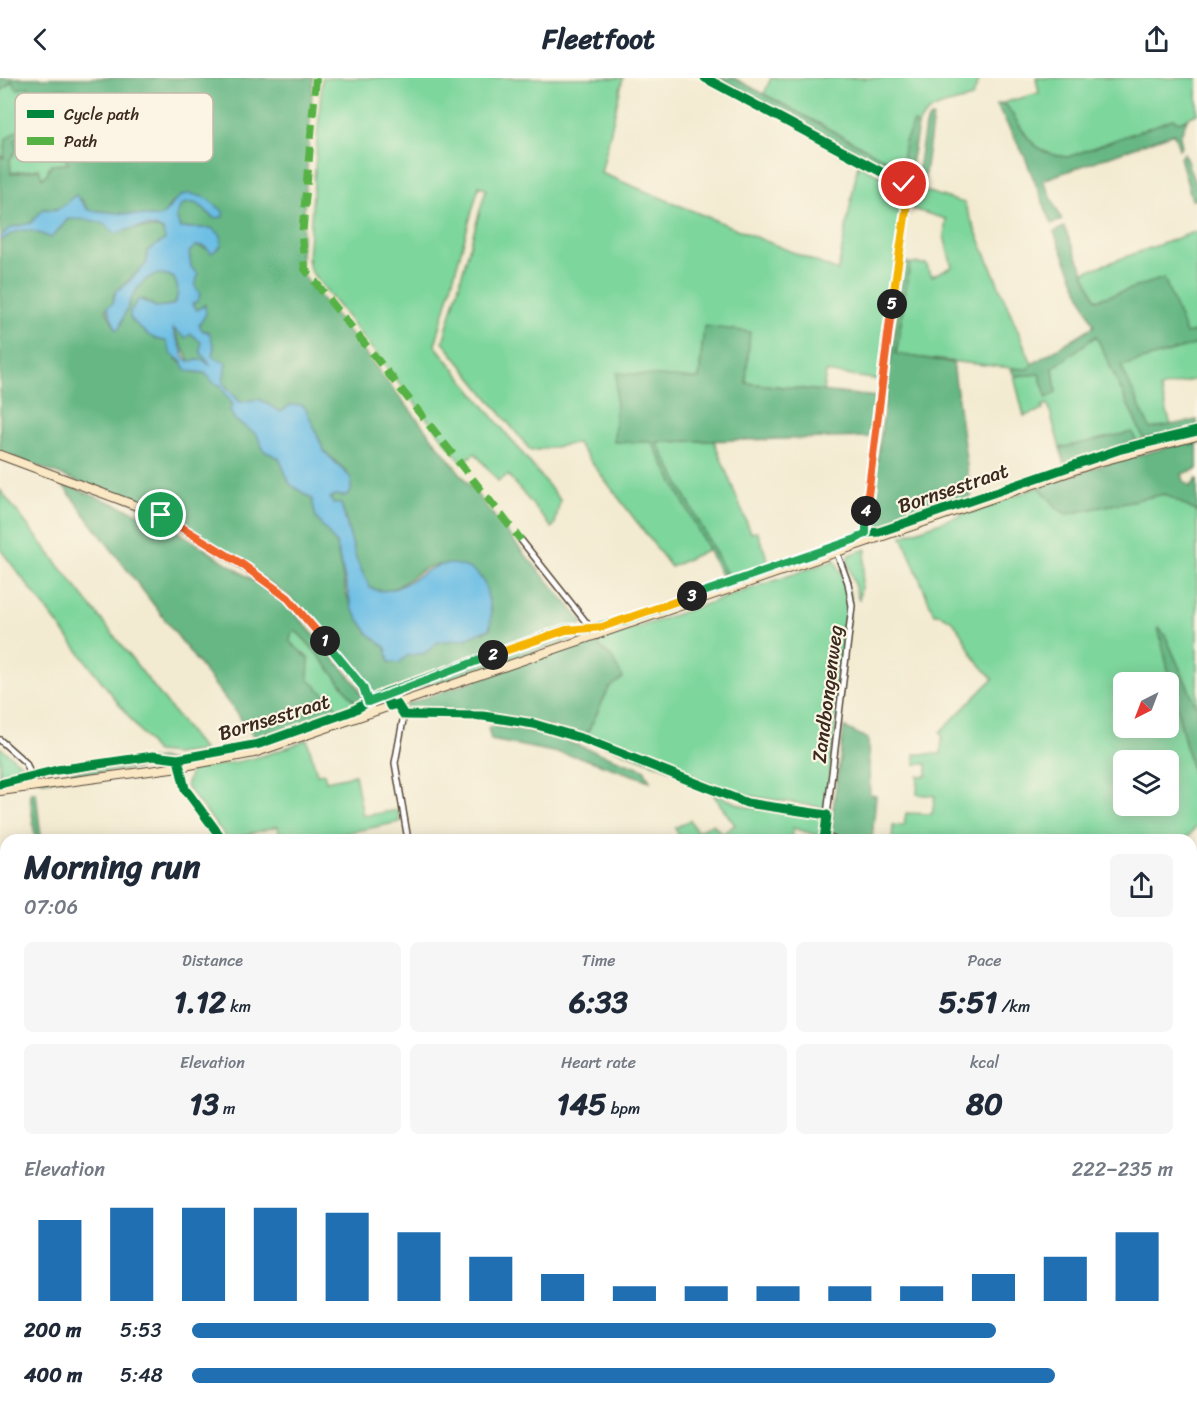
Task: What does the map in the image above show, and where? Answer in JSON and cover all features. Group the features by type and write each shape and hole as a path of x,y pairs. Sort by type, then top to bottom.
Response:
{"street":[{"path":"860,160 904,184 910,184 887,340 865,525 869,542"},
{"name":"Bornsestraat","path":"0,791 179,767 254,753 1095,463 1197,436"},
{"path":"0,455 161,515 243,565 288,598 363,687 372,712"},
{"path":"521,540 597,636"},
{"name":"Zandbongenweg","path":"826,834 852,606 848,583 837,553"},
{"path":"397,704 404,715 395,763 407,834"},
{"path":"0,740 26,763 35,787"},
{"path":"179,767 185,789 219,834"},
{"path":"675,777 747,803 828,815"}],"green space":[{"path":"0,78 313,78 300,271 521,550 583,622 577,630 587,636 449,682 414,687 396,686 394,694 380,692 370,696 363,680 288,595 168,516 0,452 0,241 10,234 27,229 45,235 59,230 69,220 77,218 102,223 114,233 131,228 159,228 166,235 165,240 152,249 147,263 114,294 113,303 106,310 115,327 119,329 132,298 145,280 153,275 163,274 174,278 178,292 173,305 156,307 143,299 132,320 151,336 166,341 176,359 192,372 205,373 220,385 233,405 230,410 235,420 257,435 264,451 279,458 290,484 312,499 316,518 336,543 346,593 352,609 369,634 386,648 389,662 414,653 422,654 437,642 465,639 490,629 491,609 482,578 460,569 437,565 428,567 389,590 380,591 370,588 357,561 341,504 333,503 330,498 335,495 345,496 347,472 324,451 313,424 285,408 281,413 259,399 240,402 223,383 217,359 212,356 214,347 207,331 203,331 199,325 204,305 197,310 192,304 196,272 191,267 189,252 196,246 209,249 211,228 180,228 176,217 181,205 194,201 214,218 206,198 171,203 164,215 160,217 88,210 82,200 74,196 60,208 43,209 31,223 10,228 0,238 0,156 4,158 6,139 15,132 15,153 10,159 11,174 39,169 42,178 47,174 51,165 68,164 67,162 213,162 213,93 72,93 59,88 45,93 34,93 28,87 17,89 12,81 0,92"},
{"path":"322,78 623,78 601,173 838,271 858,164 907,190 879,380 826,372 823,391 746,383 704,326 699,380 652,442 709,549 671,567 577,443 531,451 443,342 486,189 479,186 435,345 560,500 552,528 508,475 498,481 475,453 462,463 310,270 308,258"},
{"path":"718,78 734,78 901,168 905,142 914,122 918,126 908,181"},
{"path":"771,78 980,78 972,98 933,109 918,126 914,123 905,142 901,168 764,94"},
{"path":"1036,78 1197,78 1197,114 1179,122 1173,119 1068,157 1055,155 1037,147 1024,133 1006,105 999,104 1039,93"},
{"path":"12,81 17,89 28,87 45,92 58,86 73,93 15,93 15,137 6,140 4,158 0,156 0,92"},
{"path":"996,104 1006,105 1037,147 1045,152 1068,157 1173,119 1179,122 1187,119 1180,137 1182,146 1179,149 1174,133 1043,180 1062,220 1052,224 1024,155"},
{"path":"933,117 921,201 913,201 925,126 929,118"},
{"path":"15,153 15,162 67,162 68,164 49,167 47,175 41,178 39,169 9,173 10,159"},
{"path":"1184,153 1197,189 1197,200 1192,200 1180,157"},
{"path":"922,190 964,203 1032,364 1029,370 896,355 910,263 926,264 932,276 952,267 944,236 946,219 912,209 913,201 921,201"},
{"path":"1064,227 1096,300 1164,278 1186,334 1197,332 1197,344 1121,366 1150,429 1197,420 1197,428 1144,439 1096,336 1053,368 1056,392 1047,398 1039,374 1014,376 1011,368 1029,369 1032,364 1094,326 1054,232"},
{"path":"1197,231 1197,331 1186,335 1094,298 1084,272"},
{"path":"904,262 910,263 896,354 953,363 971,497 873,530 868,529"},
{"path":"704,326 750,332 746,383 877,397 871,437 657,442 730,580 725,582 652,442 614,442 617,373 699,379"},
{"path":"173,328 193,335 201,342 201,353 211,366 198,360 189,361"},
{"path":"1096,336 1144,439 1136,441 1132,432 1060,448 1048,404 1042,406 1043,410 1024,416 1014,376 1039,374 1047,398 1056,392 1053,368"},
{"path":"1197,344 1197,379 1160,388 1171,425 1150,429 1121,366"},
{"path":"1132,432 1136,441 1065,465 1060,448"},
{"path":"1197,439 1197,469 1182,474 1184,481 1190,487 1197,479 1197,512 1165,494 1067,514 1059,510 1039,487 1097,467"},
{"path":"714,441 751,533 757,531 770,566 730,580 656,442"},
{"path":"61,483 166,524 273,593 294,612 357,685 363,699 357,704 316,652 295,631 291,634 290,642 309,659 308,679 332,701 339,712 256,739"},
{"path":"1039,487 1067,514 1165,494 1197,512 1197,708 1165,635 1171,672 1113,672 1113,738 1179,738 1179,718 1194,780 1197,781 1197,826 1190,834 892,834 893,825 904,826 906,813 932,814 935,796 917,794 918,776 927,776 927,764 915,764 915,754 941,754 942,733 940,732 993,679 974,657 959,629 942,615 934,614 902,536"},
{"path":"0,490 204,751 175,754 156,752 0,549"},
{"path":"866,549 859,601 847,560 849,555"},
{"path":"835,560 851,596 826,808 737,794 585,738 609,688 612,658 595,642"},
{"path":"1158,627 1165,635 1197,708 1197,781 1194,780 1179,716 1179,672 1169,672"},
{"path":"621,629 622,633 595,642 612,658 623,678 609,688 585,738 508,717 482,715 430,717 411,714 404,710 407,704"},
{"path":"295,631 317,653 357,704 339,712 310,682 307,674 309,659 290,642 291,634"},
{"path":"492,726 546,734 644,769 650,781 579,757 491,740 488,728"},
{"path":"844,727 868,739 870,795 876,796 873,834 830,833"},
{"path":"307,739 317,774 324,773 326,781 355,775 363,816 398,810 400,822 341,834 279,834 278,826 249,834 223,834 186,786 192,769 251,759"},
{"path":"0,747 30,771 16,778 0,780"},
{"path":"160,758 178,763 43,781 36,777"},
{"path":"36,792 40,834 34,834 30,793"},
{"path":"712,793 746,807 825,817 823,834 813,834 793,828 792,834 722,834 735,825"},
{"path":"690,820 697,832 713,824 722,834 678,834 675,828"}],"water":[{"path":"189,193 206,198 223,211 223,217 214,218 196,203 187,203 181,205 176,217 180,228 211,228 221,235 221,246 212,253 204,246 196,246 189,252 191,267 198,274 195,286 200,294 198,301 192,304 197,310 205,305 206,314 199,325 203,331 209,332 214,347 212,356 226,363 223,383 240,402 259,399 281,412 290,405 302,405 306,409 324,451 351,478 351,492 345,496 335,495 330,498 333,503 341,504 357,561 370,588 383,591 395,589 440,565 453,564 468,568 481,578 485,585 491,611 489,629 465,639 438,642 425,653 407,656 399,663 389,662 386,648 369,634 352,609 336,543 316,518 312,499 290,484 279,458 264,451 257,435 235,420 230,410 233,405 220,385 215,384 205,373 187,371 181,361 171,354 166,341 150,336 130,318 130,311 139,299 156,307 173,305 178,292 174,278 163,274 153,275 145,280 132,298 119,329 116,329 107,307 113,303 116,290 122,288 147,263 147,251 165,240 163,230 146,226 116,234 100,222 68,219 51,238 24,230 13,233 0,241 0,237 10,228 31,223 43,209 59,209 76,195 88,210 159,217 183,195","holes":["173,328 185,338 191,334 201,342 201,353 211,366 203,360 188,361 184,357"]}],"marked path":[{"path":"316,78 302,237 305,269 521,540"}],"cycle path":[{"path":"705,78 904,184 910,185 887,340 865,524 866,533"},
{"path":"0,784 57,770 153,756 178,759 259,744 352,711 385,693 566,629 586,629 623,621 848,542 866,533 879,532 1121,449 1197,431"},
{"path":"385,693 390,706 397,704 404,715 483,716 534,724 584,739 747,803 827,815 825,834"},
{"path":"178,759 185,789 219,834"}],"route":[{"path":"161,515 243,565 288,598 363,687 368,702 386,693 566,630 586,630 623,621 856,539 866,533 865,525 887,340 910,184 904,184"}]}
